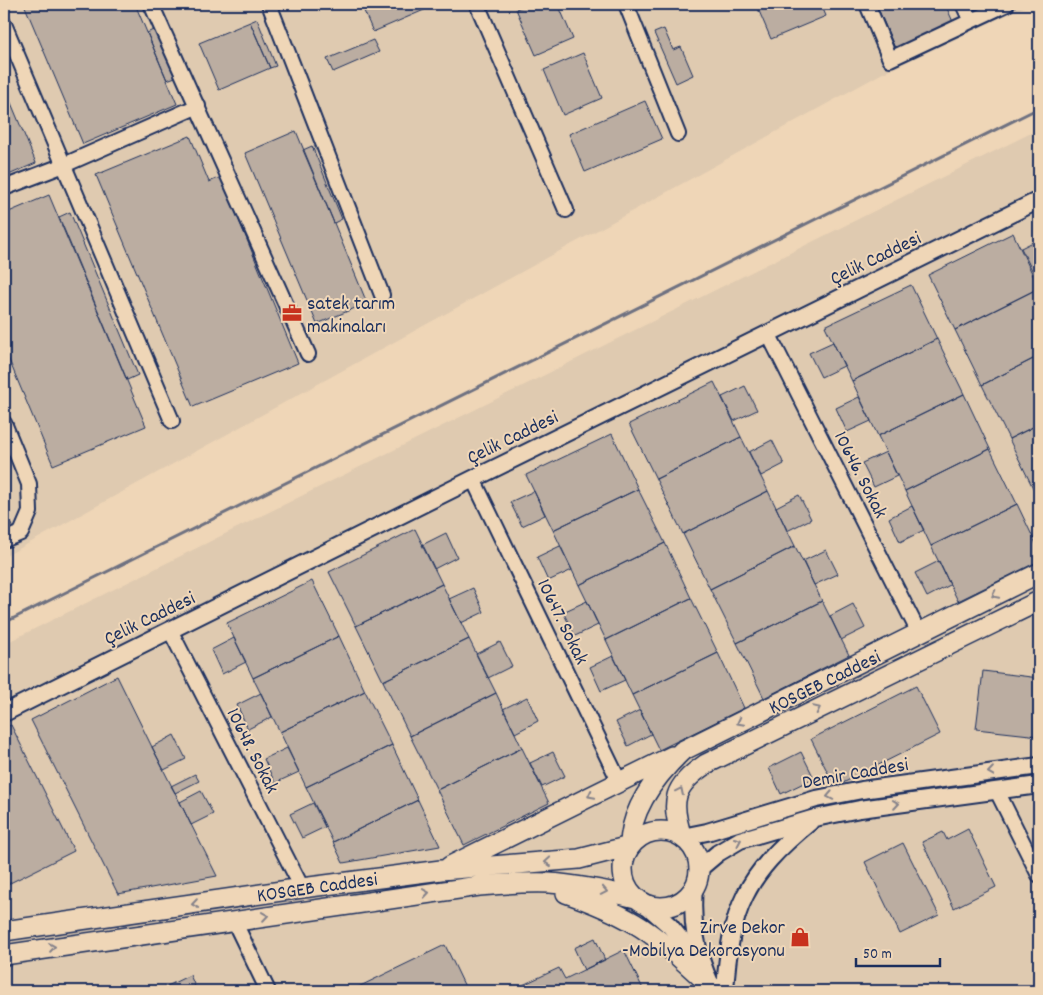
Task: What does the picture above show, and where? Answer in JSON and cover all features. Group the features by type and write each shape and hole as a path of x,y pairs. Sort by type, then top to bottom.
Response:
{"main road":[{"name":"KOSGEB Caddesi","path":"441,870 1039,574"},
{"name":"KOSGEB Caddesi","path":"682,837 675,816 674,804 677,793 684,782 706,764 1039,600"},
{"name":"KOSGEB Caddesi","path":"4,931 441,870 572,860 595,856 630,846 632,823 644,798 662,771 682,752"},
{"path":"654,831 664,831 682,837 696,854 699,869 694,887 685,898 672,905 657,907 640,901 627,887 623,874 624,859 630,846 636,839 654,831"},
{"name":"KOSGEB Caddesi","path":"4,955 448,890 531,883 559,884 584,887 640,901"},
{"path":"531,883 590,902 635,924 668,948 717,990"}],"street":[{"path":"152,4 308,354"},
{"path":"269,4 382,296"},
{"path":"477,4 566,210"},
{"path":"626,4 678,134"},
{"path":"867,4 890,59 1007,4"},
{"path":"963,4 971,21"},
{"path":"4,24 172,421"},
{"path":"4,188 64,165 198,106"},
{"name":"Çelik Caddesi","path":"4,712 1039,200"},
{"name":"10646. Sokak","path":"768,333 919,633"},
{"path":"4,423 29,484 30,512 21,533 4,540"},
{"name":"10647. Sokak","path":"473,479 619,781"},
{"name":"10648. Sokak","path":"170,630 302,888"},
{"name":"Demir Caddesi","path":"682,837 707,832 816,799 862,790 1039,766"},
{"name":"Demir Caddesi","path":"699,869 718,852 740,840 815,818 860,809 1039,784"},
{"path":"997,790 1039,875"},
{"path":"717,990 727,960 733,926 746,892 768,859 815,818"},
{"path":"694,887 693,927 702,965"},
{"path":"640,901 670,926 702,965 717,990"},
{"path":"234,921 268,991"}],"shaded area":[{"path":"4,4 1030,4 881,74 4,557"},
{"path":"1039,129 1039,991 4,991 4,644"}],"building":[{"path":"24,4 135,4 177,104 83,144"},
{"path":"361,4 438,4 373,32"},
{"path":"528,4 558,4 573,39 536,55 516,9"},
{"path":"756,4 821,4 826,16 771,39"},
{"path":"876,4 928,4 929,6 945,4 954,24 895,48"},
{"path":"257,19 276,66 270,68 250,22"},
{"path":"250,22 270,68 219,90 199,43"},
{"path":"157,28 178,76 167,80 147,33"},
{"path":"664,29 673,50 681,47 693,75 676,83 654,33"},
{"path":"373,40 379,52 333,72 327,59"},
{"path":"583,53 602,98 563,115 544,70"},
{"path":"4,86 36,163 4,177"},
{"path":"645,101 662,139 585,172 569,134"},
{"path":"296,131 367,303 317,324 245,153"},
{"path":"190,136 209,182 221,177 298,363 193,407 96,175"},
{"path":"312,146 342,219 334,223 303,150"},
{"path":"49,195 146,426 53,465 4,348 4,214"},
{"path":"70,212 138,375 127,380 59,217"},
{"path":"1013,233 1039,288 955,330 928,275"},
{"path":"1039,239 1039,269 1033,272 1021,248"},
{"path":"911,285 937,339 852,381 825,326"},
{"path":"1039,288 1039,356 982,385 955,330"},
{"path":"937,339 964,394 878,436 852,381"},
{"path":"833,342 844,366 821,377 809,353"},
{"path":"1039,356 1039,424 1009,439 982,385"},
{"path":"714,382 741,437 656,479 629,424"},
{"path":"745,386 757,410 734,421 722,397"},
{"path":"964,394 990,449 905,491 878,436"},
{"path":"859,397 871,421 847,432 836,408"},
{"path":"1039,424 1039,492 1036,494 1009,439"},
{"path":"612,434 638,489 553,530 526,475"},
{"path":"741,437 768,491 683,534 656,479"},
{"path":"772,440 784,464 761,476 749,452"},
{"path":"990,449 1017,504 931,546 905,491"},
{"path":"886,452 897,476 874,487 862,463"},
{"path":"638,489 665,543 579,585 553,530"},
{"path":"534,491 545,515 522,526 510,502"},
{"path":"768,491 795,546 710,589 683,534"},
{"path":"799,495 811,519 787,531 776,507"},
{"path":"1017,504 1039,550 1039,561 958,601 931,546"},
{"path":"912,506 924,530 900,542 889,518"},
{"path":"4,508 13,529 4,533"},
{"path":"415,529 442,584 356,626 329,572"},
{"path":"446,533 457,557 434,569 422,545"},
{"path":"665,543 691,598 606,640 579,585"},
{"path":"560,546 572,570 548,581 537,557"},
{"path":"795,546 822,601 737,643 710,589"},
{"path":"826,550 838,574 814,585 803,561"},
{"path":"939,561 950,585 927,597 915,573"},
{"path":"312,581 339,636 253,678 227,623"},
{"path":"442,584 469,639 383,681 356,626"},
{"path":"473,588 484,612 461,623 449,599"},
{"path":"691,598 718,653 632,695 606,640"},
{"path":"587,601 598,625 575,636 563,612"},
{"path":"822,601 849,655 764,698 737,643"},
{"path":"853,604 865,628 841,640 830,616"},
{"path":"339,636 365,691 280,732 253,678"},
{"path":"234,638 246,662 222,674 211,650"},
{"path":"469,639 496,693 410,736 383,681"},
{"path":"500,642 512,666 488,678 476,654"},
{"path":"718,653 744,708 659,750 632,695"},
{"path":"613,656 625,680 601,691 590,667"},
{"path":"983,671 1039,678 1039,736 976,729"},
{"path":"117,676 217,876 118,894 31,720"},
{"path":"916,686 940,734 835,787 811,739"},
{"path":"365,691 392,745 306,787 280,732"},
{"path":"261,693 272,717 248,729 237,705"},
{"path":"496,693 522,748 437,790 410,736"},
{"path":"527,697 538,721 515,733 503,709"},
{"path":"640,710 651,734 628,746 616,722"},
{"path":"11,725 74,851 4,886 4,728"},
{"path":"174,735 186,759 164,770 152,747"},
{"path":"392,745 418,800 333,842 306,787"},
{"path":"287,748 299,772 275,783 264,759"},
{"path":"522,748 549,803 464,845 437,790"},
{"path":"553,752 565,776 542,787 530,763"},
{"path":"801,752 814,778 781,794 769,768"},
{"path":"195,774 199,781 175,793 171,786"},
{"path":"201,791 213,814 191,825 180,802"},
{"path":"418,800 440,846 343,863 333,842"},
{"path":"313,803 325,827 302,838 290,814"},
{"path":"968,829 996,887 954,908 922,842 943,832 947,840"},
{"path":"903,843 939,915 900,934 865,862"},
{"path":"595,938 605,960 584,970 574,948"},
{"path":"445,945 467,991 350,991"},
{"path":"624,950 644,991 510,991 559,968 565,979"},
{"path":"190,975 197,991 157,991"}],"waterway":[{"path":"4,623 1039,108"}],"place":[{"name":"satek tarım makinaları","path":"292,313"},
{"name":"Zirve Dekor -Mobilya Dekorasyonu","path":"800,937"}]}
